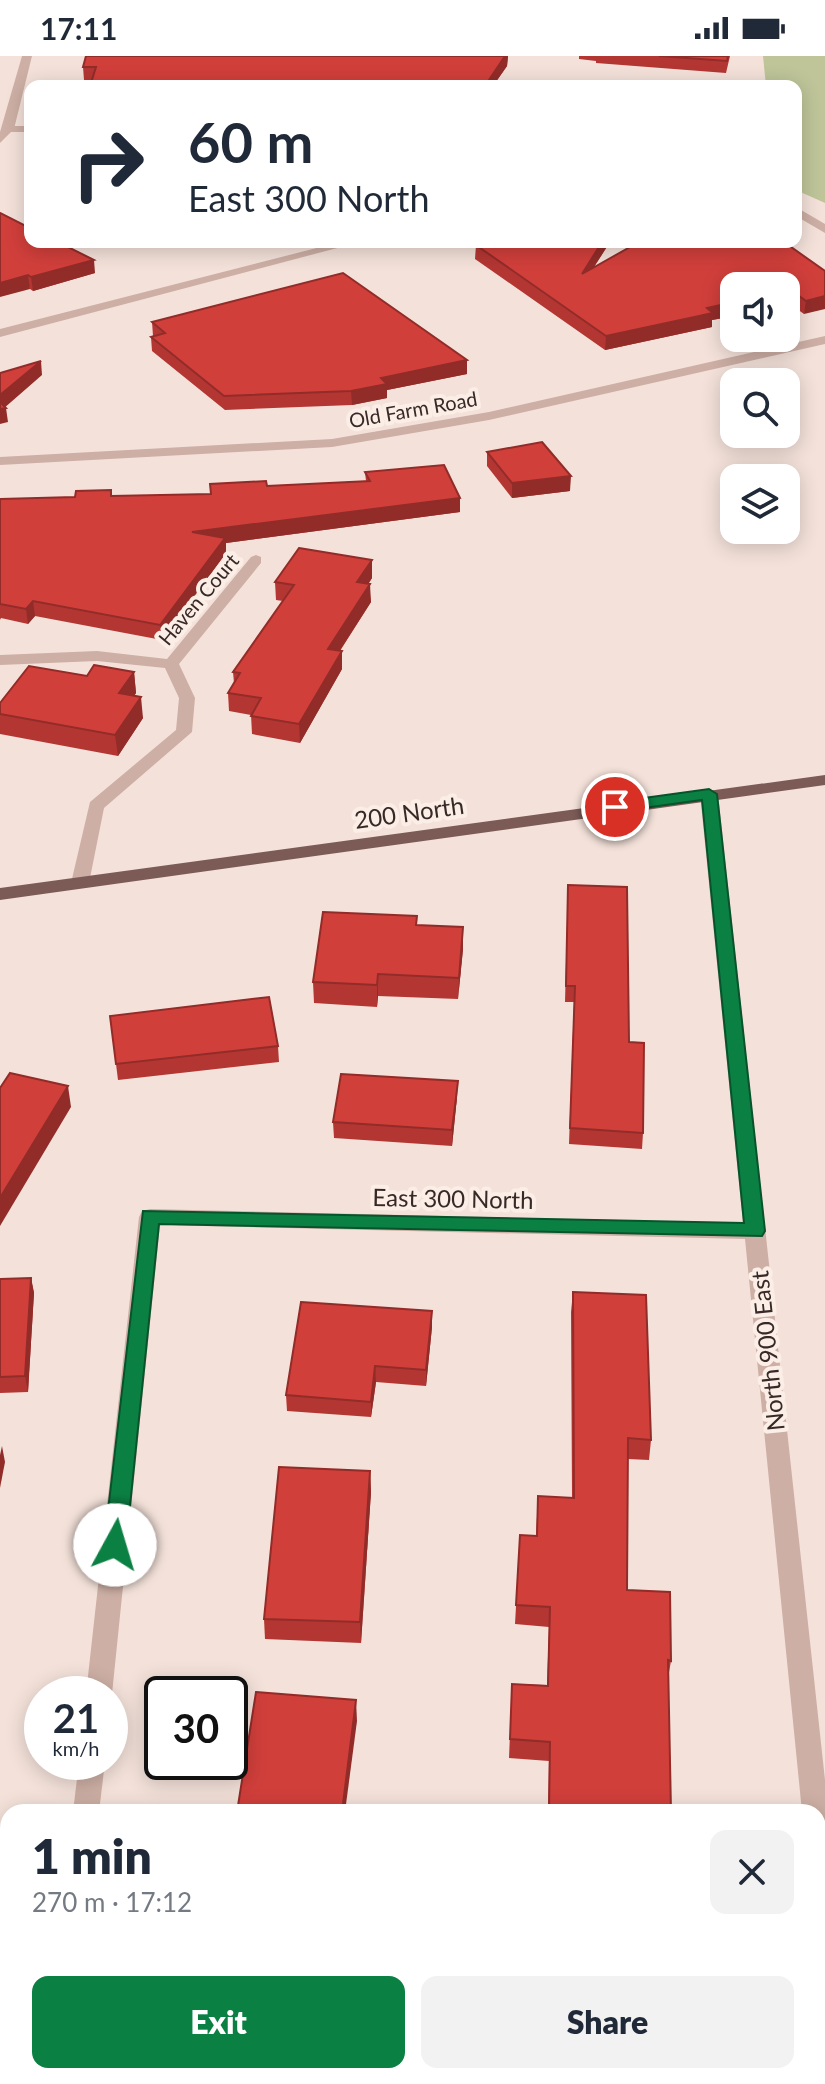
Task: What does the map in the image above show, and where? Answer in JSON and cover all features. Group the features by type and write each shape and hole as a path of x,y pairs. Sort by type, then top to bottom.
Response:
{"main road":[{"name":"200 North","path":"0,894 825,780"}],"street":[{"path":"0,140 8,129 27,56"},
{"path":"8,129 24,129"},
{"path":"802,215 825,229"},
{"path":"0,333 331,248"},
{"name":"Old Farm Road","path":"0,461 332,443 489,416 825,340"},
{"name":"Haven Court","path":"171,664 256,560"},
{"path":"0,660 97,656 171,664 187,698 184,732 96,806 80,883"},
{"name":"North 900 East","path":"709,794 814,1804"},
{"name":"East 300 North","path":"101,1676 150,1217 755,1231"},
{"path":"87,1804 90,1780"}],"green space":[{"path":"763,56 825,56 825,203 802,193 802,80 765,80"}],"building":[{"path":"86,56 505,56 489,80 92,80 96,67 83,67"},
{"path":"659,56 728,56 727,61"},
{"path":"0,213 24,225 24,248 70,248 94,260 31,277 28,275 0,283"},
{"path":"480,248 598,248 582,274 628,248 792,248 825,271 825,296 806,301 800,297 800,272 720,272 720,305 707,308 713,313 606,336"},
{"path":"343,273 467,360 381,378 387,384 351,391 224,396 151,337 165,333 152,322"},
{"path":"41,361 0,395 0,373"},
{"path":"542,442 571,476 512,483 487,452"},
{"path":"444,465 460,498 192,532 225,538 160,625 33,601 26,609 0,604 0,499 75,497 76,491 111,490 111,496 211,494 210,484 266,481 267,486 370,481 365,472"},
{"path":"299,548 372,560 357,582 370,584 328,649 342,651 299,724 251,716 261,698 228,693 240,673 233,672 294,585 275,582"},
{"path":"94,665 134,672 119,693 141,697 115,735 0,714 0,703 29,666 87,676"},
{"path":"568,885 627,887 629,1042 644,1043 643,1133 570,1128 575,986 566,986"},
{"path":"323,912 417,916 416,925 463,927 459,978 378,974 377,985 313,982"},
{"path":"269,997 278,1046 116,1064 110,1016"},
{"path":"10,1073 68,1086 0,1198 0,1088"},
{"path":"341,1074 458,1081 452,1130 333,1122"},
{"path":"31,1278 25,1376 0,1377 0,1279"},
{"path":"573,1292 646,1295 651,1440 628,1438 627,1590 670,1592 671,1804 549,1804 550,1742 510,1739 512,1684 548,1686 550,1607 516,1605 520,1535 537,1536 538,1496 574,1498"},
{"path":"301,1302 432,1311 426,1370 375,1366 371,1402 286,1395"},
{"path":"279,1467 370,1471 360,1622 264,1619"},
{"path":"256,1692 356,1700 343,1804 238,1804 242,1780 248,1780 248,1743"}],"route":[{"path":"115,1545 150,1217 755,1231 709,794 615,807"}]}
